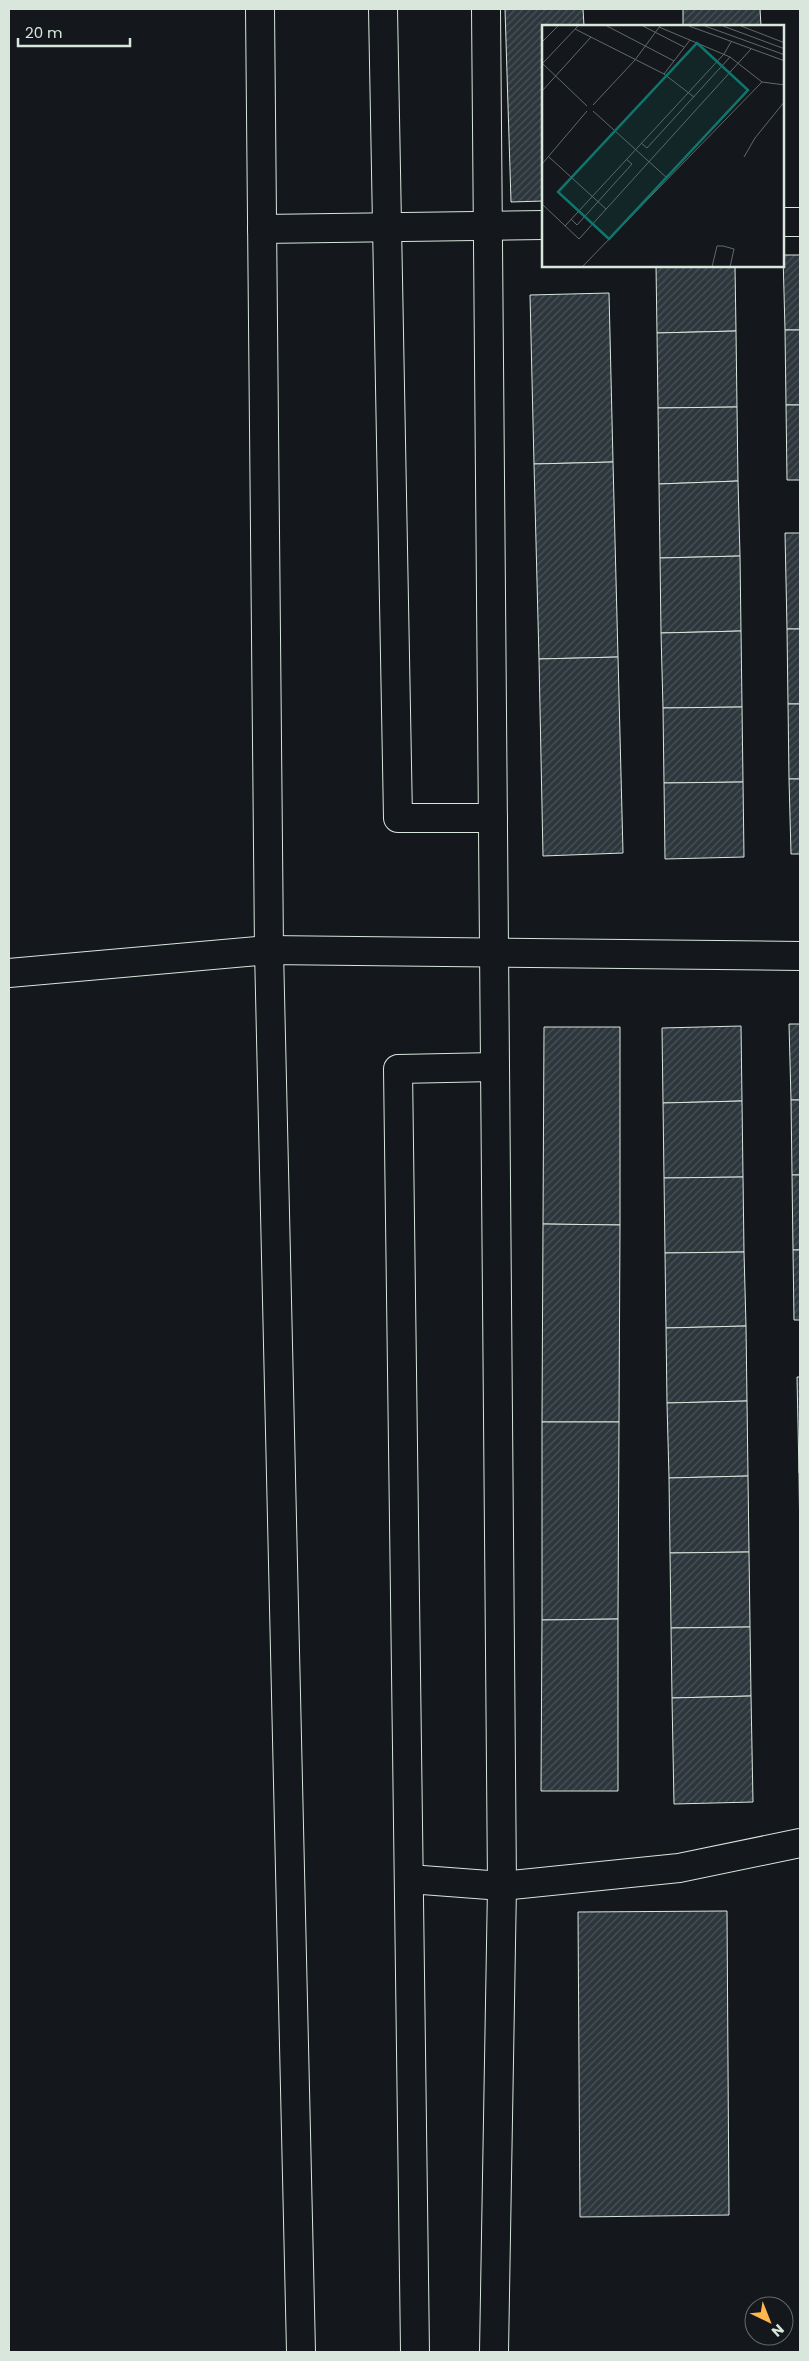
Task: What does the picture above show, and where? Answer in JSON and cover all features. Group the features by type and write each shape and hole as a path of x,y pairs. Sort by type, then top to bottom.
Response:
{"street":[{"path":"260,9 269,950 301,2352"},
{"path":"383,9 398,818 493,818"},
{"path":"486,9 502,1886 494,2352"},
{"path":"784,222 800,222"},
{"path":"262,229 542,225"},
{"path":"9,973 269,950 800,956"},
{"path":"416,2352 398,1069 495,1067"},
{"path":"409,1879 502,1886 679,1868 800,1843"}],"building":[{"path":"505,9 583,9 584,25 542,25 542,201 511,202"},
{"path":"683,9 760,9 761,25 683,25"},
{"path":"784,255 800,255 800,330 785,330"},
{"path":"656,268 735,268 736,331 657,333"},
{"path":"609,293 613,462 534,464 530,295"},
{"path":"785,330 800,330 800,405 786,405"},
{"path":"736,331 737,407 658,408 657,333"},
{"path":"786,405 800,405 800,480 787,480"},
{"path":"737,407 738,481 659,484 658,408"},
{"path":"613,462 618,657 539,659 534,464"},
{"path":"738,481 740,556 660,558 659,484"},
{"path":"785,533 800,533 800,629 787,629"},
{"path":"740,556 741,631 661,633 660,558"},
{"path":"787,629 800,629 800,704 788,704"},
{"path":"741,631 742,707 663,708 661,633"},
{"path":"618,657 623,853 543,856 539,659"},
{"path":"788,704 800,704 800,779 789,779"},
{"path":"742,707 743,782 664,783 663,708"},
{"path":"789,779 800,779 800,854 791,854"},
{"path":"743,782 744,857 665,859 664,783"},
{"path":"789,1024 800,1024 800,1100 791,1100"},
{"path":"741,1026 742,1101 663,1103 662,1028"},
{"path":"544,1027 620,1027 620,1225 543,1224"},
{"path":"791,1100 800,1100 800,1175 792,1175"},
{"path":"742,1101 743,1177 664,1178 663,1103"},
{"path":"792,1175 800,1175 800,1250 793,1250"},
{"path":"743,1177 744,1252 665,1253 664,1178"},
{"path":"543,1224 620,1225 619,1422 542,1422"},
{"path":"793,1250 800,1250 800,1320 794,1320"},
{"path":"744,1252 746,1326 666,1328 665,1253"},
{"path":"746,1326 747,1401 667,1403 666,1328"},
{"path":"797,1377 800,1377 799,1473"},
{"path":"747,1401 748,1476 669,1478 667,1403"},
{"path":"542,1422 619,1422 618,1619 542,1620"},
{"path":"799,1473 800,1473 800,1548"},
{"path":"748,1476 749,1552 670,1553 669,1478"},
{"path":"749,1552 750,1627 671,1628 670,1553"},
{"path":"618,1619 618,1791 541,1791 542,1620"},
{"path":"750,1627 751,1696 672,1698 671,1628"},
{"path":"751,1696 753,1802 674,1804 672,1698"},
{"path":"727,1911 729,2215 580,2217 578,1912"}]}
